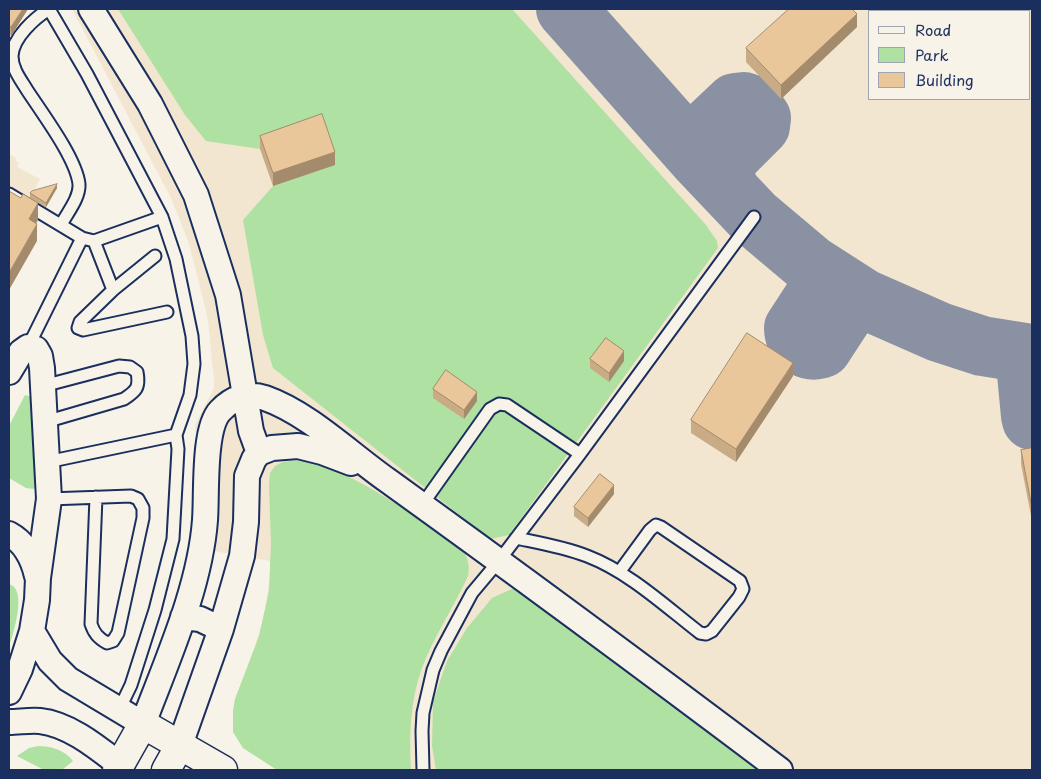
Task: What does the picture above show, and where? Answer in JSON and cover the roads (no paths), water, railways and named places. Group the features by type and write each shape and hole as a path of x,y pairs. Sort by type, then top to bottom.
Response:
{"main road":[{"path":"122,769 143,724 223,770"},
{"path":"166,770 180,745"}],"street":[{"path":"91,9 150,104 196,195 228,295 251,431 259,453"},
{"path":"9,372 21,352 28,347 36,349 40,356 43,386 49,498 32,631 20,669 9,692"},
{"path":"32,631 50,660 68,679 143,724 183,617 202,549 211,427 217,413 229,402 244,395 254,395 266,398 289,409 310,422 498,562 628,655 780,770"},
{"path":"180,745 221,629 242,556 246,522 247,476 250,467 259,453 278,447 298,446 339,458 387,480"},
{"path":"9,534 22,543 34,565 38,578"},
{"path":"183,617 200,619 221,629"},
{"path":"9,722 40,721 57,725 90,742 122,769"}],"lane":[{"path":"61,225 76,200 79,184 73,161 17,74 12,56 16,44 27,27 49,9 87,74 162,217 176,259 192,336 194,364 190,395 176,435 178,449 172,539 155,610 131,684 119,710"},
{"path":"9,194 82,238 94,241 162,217"},
{"path":"423,770 421,750 422,722 433,670 472,593 498,562 580,454 754,217"},
{"path":"28,347 82,238"},
{"path":"94,241 113,290"},
{"path":"155,256 113,290 78,324 80,330 167,312"},
{"path":"43,386 119,366 130,367 137,372 139,382 135,392 124,399 45,422"},
{"path":"422,505 490,410 499,404 507,405 580,454"},
{"path":"47,462 176,435"},
{"path":"49,498 130,496 138,499 143,508 143,518 118,633 113,641 107,643 99,639 93,631 91,624 96,497"},
{"path":"516,538 555,546 587,556 620,571 700,633 706,634 712,631 739,597 743,588 740,581 656,525 650,530 620,571"}]}
